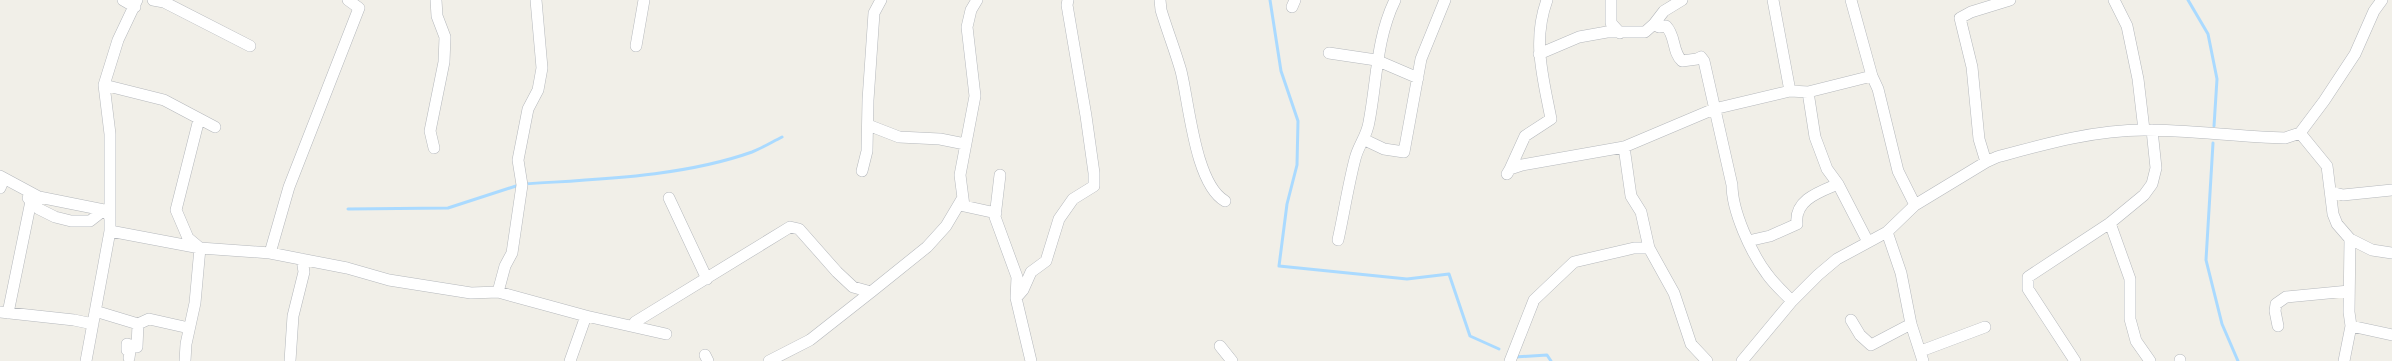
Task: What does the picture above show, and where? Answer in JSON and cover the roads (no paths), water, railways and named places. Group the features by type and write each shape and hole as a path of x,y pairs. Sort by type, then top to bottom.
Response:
{"street":[{"path":"86,361 110,231 107,214 110,134 104,85 118,40 136,3 123,0"},
{"path":"153,0 164,2 250,46"},
{"path":"270,253 289,187 360,4 348,0"},
{"path":"434,148 430,132 444,62 445,37 437,16 436,0"},
{"path":"498,292 505,266 512,253 522,185 518,160 528,109 538,90 542,68 536,0"},
{"path":"636,46 644,0"},
{"path":"862,171 867,151 874,13 881,0"},
{"path":"1016,298 1023,290 1031,272 1046,262 1059,219 1072,199 1094,186 1094,173 1067,5 1068,0"},
{"path":"1160,0 1161,10 1181,72 1193,133 1204,173 1216,196 1225,200"},
{"path":"1338,240 1355,157 1364,140 1369,122 1376,60 1395,0"},
{"path":"1364,140 1384,149 1404,152 1421,59 1445,0"},
{"path":"1547,0 1540,19 1539,54 1551,119 1525,136 1508,172 1522,165 1624,147 1714,109 1790,91 1808,92 1872,76"},
{"path":"1611,0 1611,23 1620,33"},
{"path":"1539,54 1579,37 1607,32 1645,32 1654,24 1668,4 1682,0"},
{"path":"1773,0 1790,91"},
{"path":"1851,0 1872,76 1878,90 1898,171 1916,206"},
{"path":"1986,162 1979,139 1972,67 1960,18 1971,12 2010,0"},
{"path":"2075,361 2028,289 2028,277 2110,223 2144,195 2152,184 2156,168 2127,26 2114,0"},
{"path":"2299,136 2355,54 2374,11 2382,0"},
{"path":"974,1 967,27 975,96 960,175 962,199 964,206 996,213"},
{"path":"1654,24 1666,26 1672,32 1678,56 1682,60 1698,59 1701,57 1704,61 1732,185 1732,200 1748,241 1766,274 1792,301"},
{"path":"1329,53 1376,60 1418,78"},
{"path":"104,85 164,100 215,127"},
{"path":"1808,92 1815,137 1827,169 1838,184 1868,242"},
{"path":"199,119 176,210 188,238 200,248"},
{"path":"868,125 898,137 940,139 965,144"},
{"path":"1742,361 1792,301 1837,258 1887,232 1916,206 1986,162 2071,138 2148,130 2249,137 2299,136 2327,166 2333,214 2337,224 2350,239 2372,250 2392,253"},
{"path":"1624,147 1631,196 1641,212 1649,248 1674,292 1692,344 1707,361"},
{"path":"1000,175 995,217 1006,252 1017,277 1016,298 1030,361"},
{"path":"3,181 39,197 107,214"},
{"path":"3,181 31,201 39,209 55,217 71,221 90,221 107,214"},
{"path":"1748,241 1791,228 1797,224 1796,214 1800,206 1813,196 1838,184"},
{"path":"2331,192 2343,195 2392,190"},
{"path":"669,198 707,279"},
{"path":"769,361 810,340 927,247 946,226 962,199"},
{"path":"31,201 4,312 74,320 92,324"},
{"path":"2110,223 2130,279 2130,319 2136,341 2150,361"},
{"path":"635,322 790,227 799,229 837,272 853,287 871,292"},
{"path":"110,231 200,248 270,253 347,268 389,280 471,293 498,292 586,316 666,334"},
{"path":"1887,232 1901,273 1911,324 1922,356 1985,327"},
{"path":"2344,361 2351,326 2349,291 2350,239"},
{"path":"185,361 189,328 195,303 200,248"},
{"path":"1510,361 1534,300 1574,262 1634,248 1649,248"},
{"path":"290,361 293,316 304,272 302,259"},
{"path":"2278,326 2276,304 2286,297 2349,291"},
{"path":"95,311 138,324 149,319 189,328"},
{"path":"570,361 586,316"},
{"path":"1851,320 1860,335 1871,345 1911,324"},
{"path":"129,358 130,351 127,350 127,344 137,347 138,324"},
{"path":"2351,326 2392,335"},
{"path":"1220,346 1232,361"}],"waterway":[{"path":"1270,0 1281,71 1298,121 1297,165 1287,204 1279,266 1407,279 1449,274 1470,336 1499,349"},
{"path":"2188,0 2208,34 2217,79 2214,126"},
{"path":"524,184 640,176 697,167 752,152 782,137"},
{"path":"2213,143 2206,260 2222,324 2238,361"},
{"path":"348,209 448,208 519,185"},
{"path":"1515,357 1547,355 1551,361"}]}
